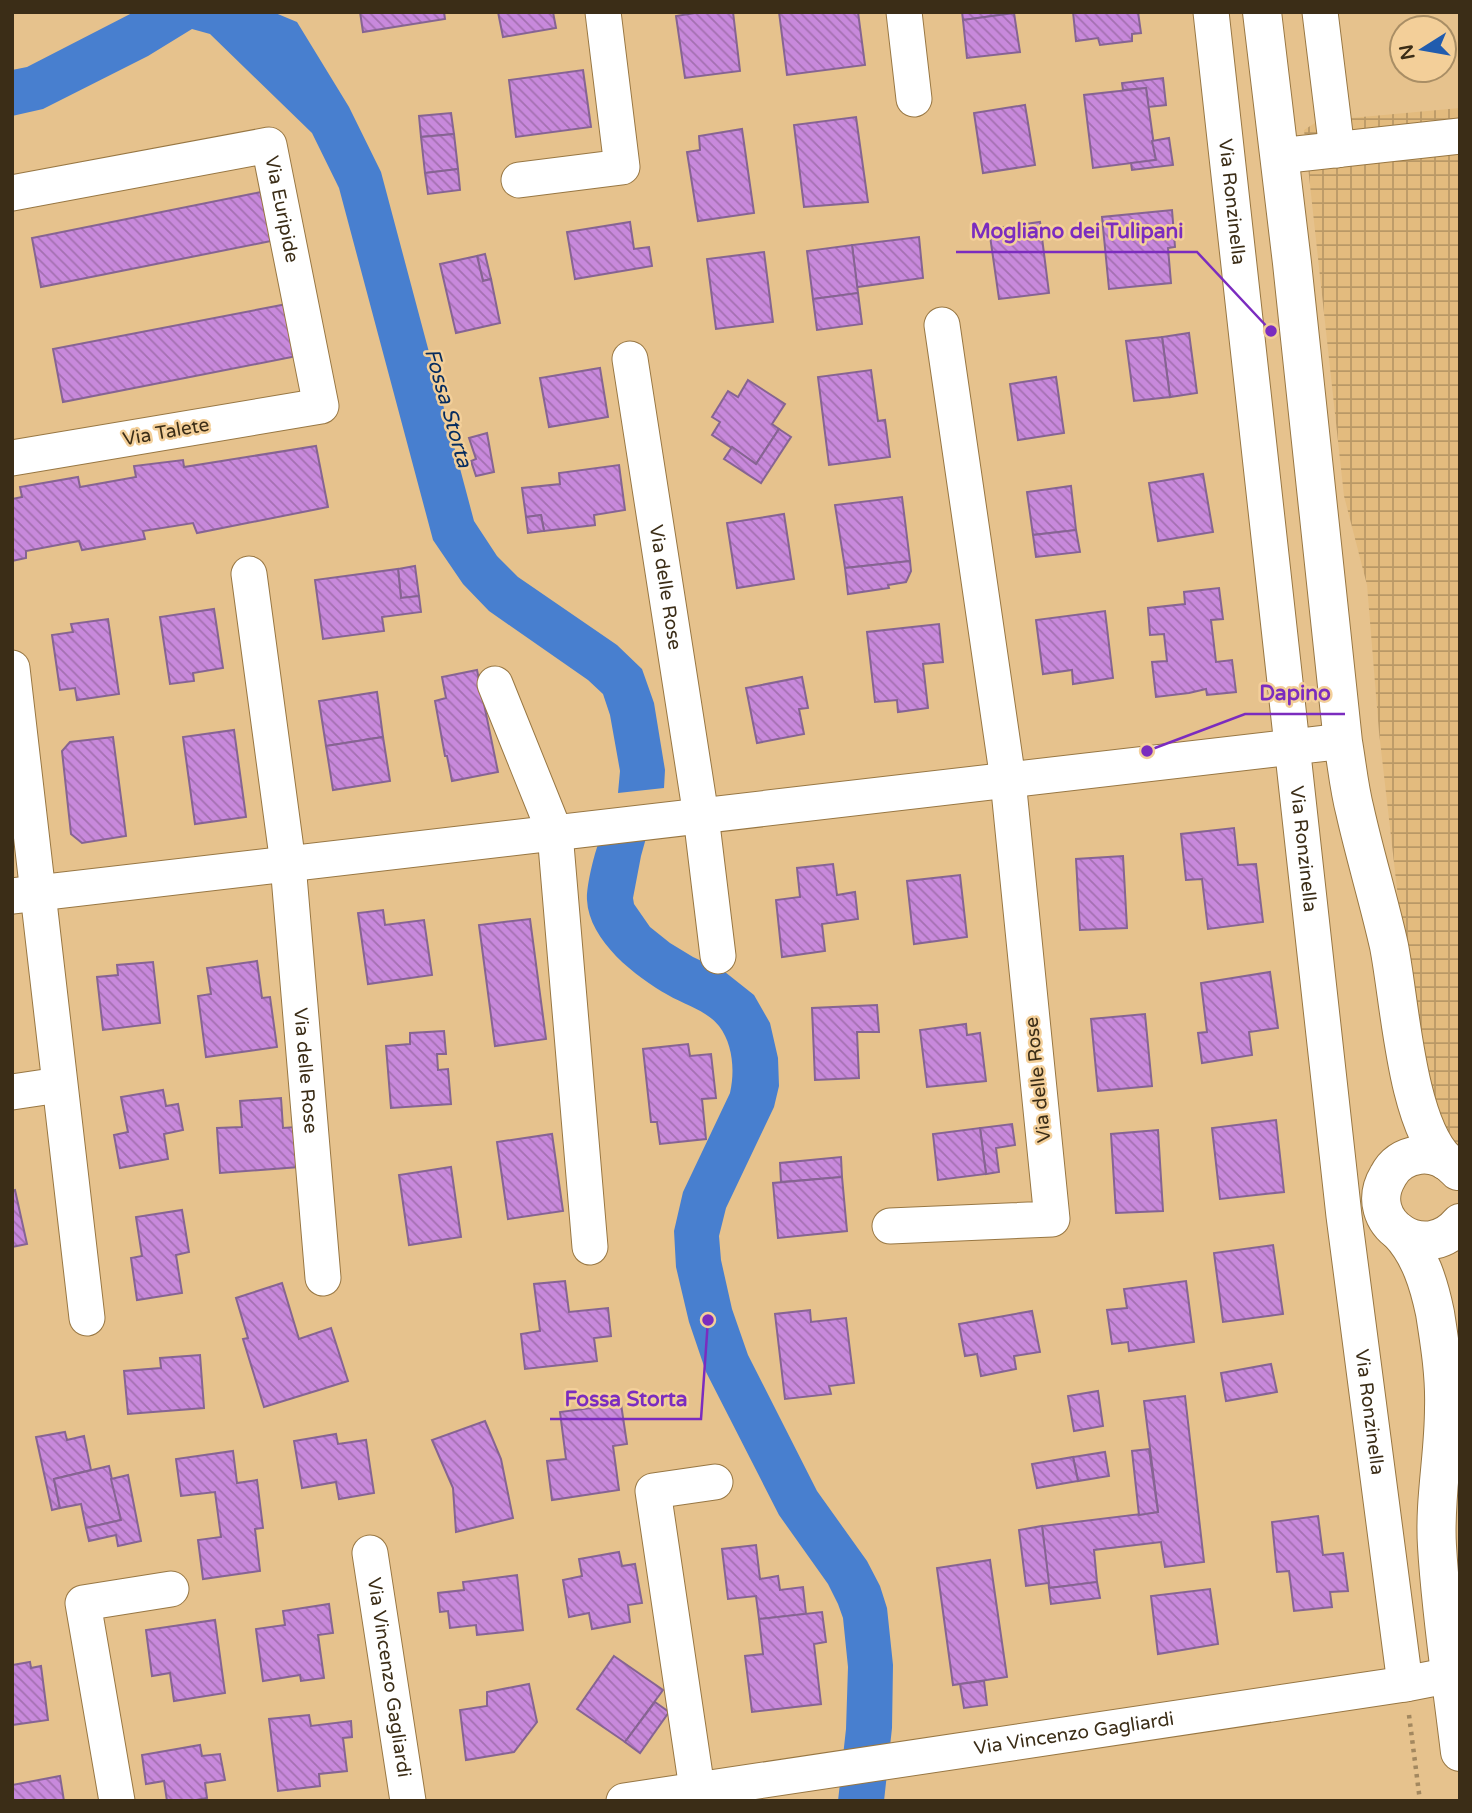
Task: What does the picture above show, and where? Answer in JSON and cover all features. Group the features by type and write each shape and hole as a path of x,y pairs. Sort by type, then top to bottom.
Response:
{"street":[{"path":"519,180 622,167 603,12"},
{"path":"904,12 914,99"},
{"name":"Via Ronzinella","path":"1211,12 1344,1216 1405,1684"},
{"path":"1262,12 1292,263 1343,742 1354,810 1389,945 1414,1094 1433,1146 1455,1168"},
{"path":"1320,12 1336,150"},
{"path":"1279,156 1460,136"},
{"name":"Via Euripide","path":"12,193 269,145 321,406"},
{"name":"Via delle Rose","path":"890,1226 1052,1219 1008,780 942,325"},
{"name":"Via delle Rose","path":"630,359 701,816 718,956"},
{"name":"Via Talete","path":"12,458 321,406"},
{"name":"Via delle Rose","path":"249,574 288,864 323,1278"},
{"path":"12,668 25,894 59,1085 87,1318"},
{"path":"495,684 555,833 590,1247"},
{"path":"25,894 1343,742"},
{"path":"1409,1066 1408,1112 1404,1135 1382,1191 1382,1205 1387,1219 1412,1248 1422,1268 1439,1336 1444,1410 1436,1511 1448,1546 1451,1675 1460,1752"},
{"path":"12,1092 59,1085"},
{"path":"1387,1177 1397,1165 1413,1156 1427,1155 1455,1168"},
{"path":"1399,1232 1409,1238 1432,1241 1455,1228"},
{"path":"1439,1336 1439,1267 1444,1244 1455,1228"},
{"path":"697,1789 653,1491 715,1482"},
{"name":"Via Vincenzo Gagliardi","path":"370,1553 408,1801"},
{"path":"117,1801 83,1603 171,1589"},
{"name":"Via Vincenzo Gagliardi","path":"624,1801 1451,1675"}],"path":[{"path":"1405,1684 1420,1801"}],"shaded area":[{"path":"1460,108 1460,1156 1426,1141 1379,732 1367,585 1344,496 1304,130 1318,121"}],"water":[{"path":"134,12 273,12 297,22 349,107 381,172 474,521 497,556 518,577 617,645 642,669 654,703 665,770 664,788 618,793 620,771 610,715 603,694 588,680 489,611 463,584 433,540 339,188 312,133 210,34 192,29 148,56 43,109 12,116 12,70 27,67"},
{"path":"646,838 634,904 650,927 670,943 725,972 754,995 770,1023 778,1058 779,1086 774,1107 726,1208 719,1236 721,1260 732,1309 748,1355 817,1491 867,1561 880,1586 887,1608 893,1665 892,1728 884,1801 838,1801 846,1729 848,1667 843,1618 828,1584 779,1515 706,1372 689,1322 676,1267 674,1231 683,1192 730,1093 732,1058 724,1033 714,1020 655,987 629,968 605,943 590,915 588,888 599,842"}],"building":[{"path":"360,12 444,12 445,19 363,32"},
{"path":"498,12 553,12 556,28 503,37"},
{"path":"701,12 733,12 740,71 685,78 676,16"},
{"path":"779,12 858,12 865,65 787,75"},
{"path":"962,12 1014,12 1014,13 963,20"},
{"path":"1073,12 1138,12 1141,33 1132,34 1132,41 1100,45 1098,38 1076,41"},
{"path":"1014,13 1020,52 967,58 963,20"},
{"path":"583,70 591,127 516,137 509,80"},
{"path":"1163,78 1166,105 1148,107 1146,88 1123,90 1122,83"},
{"path":"1146,88 1156,160 1093,168 1084,95"},
{"path":"1025,105 1035,165 983,173 974,113"},
{"path":"451,113 454,134 421,137 419,116"},
{"path":"856,117 868,202 804,207 794,125"},
{"path":"742,129 754,213 698,221 687,152 700,150 699,136"},
{"path":"454,134 458,169 425,173 421,137"},
{"path":"1169,138 1173,165 1132,170 1131,163 1156,160 1152,141"},
{"path":"458,169 460,190 428,194 425,173"},
{"path":"261,192 271,241 41,287 32,238"},
{"path":"1172,210 1175,247 1168,248 1171,283 1109,289 1102,217"},
{"path":"630,222 634,249 649,247 652,266 575,279 567,232"},
{"path":"1040,222 1049,293 999,299 989,229"},
{"path":"919,237 923,278 857,287 852,245"},
{"path":"852,245 858,293 813,299 807,251"},
{"path":"764,252 773,322 716,329 707,259"},
{"path":"485,254 491,279 483,281 477,256"},
{"path":"477,256 483,281 491,279 500,323 456,333 440,264"},
{"path":"858,293 862,324 817,330 813,299"},
{"path":"287,304 297,356 63,402 53,349"},
{"path":"1189,333 1197,393 1170,397 1162,337"},
{"path":"1162,337 1170,397 1134,401 1126,341"},
{"path":"600,368 608,417 549,427 540,378"},
{"path":"871,370 878,421 885,420 890,457 829,465 818,377"},
{"path":"1056,377 1064,433 1018,440 1010,384"},
{"path":"748,380 785,404 772,424 779,429 756,464 712,435 720,422 712,417 728,391 738,397"},
{"path":"779,429 791,437 761,483 724,459 732,447 756,464"},
{"path":"487,433 494,472 476,476 471,461 476,459 469,438"},
{"path":"316,446 328,507 197,533 193,523 143,531 145,539 82,550 79,541 26,551 26,558 12,561 12,499 22,497 20,487 78,477 80,487 136,477 134,466 183,460 184,467"},
{"path":"619,465 625,510 594,515 595,525 544,531 541,515 526,517 522,488 560,484 559,473"},
{"path":"1203,474 1213,532 1158,541 1149,483"},
{"path":"1071,486 1076,530 1033,535 1027,492"},
{"path":"902,497 910,561 845,568 835,505"},
{"path":"784,514 794,579 737,588 727,523"},
{"path":"541,515 544,531 528,533 526,517"},
{"path":"1076,530 1080,552 1036,557 1033,535"},
{"path":"910,561 911,571 906,582 888,585 889,588 848,594 845,568"},
{"path":"415,566 419,596 401,598 398,569"},
{"path":"398,569 401,598 419,596 421,612 382,617 384,631 323,639 315,580"},
{"path":"1219,588 1223,619 1211,620 1216,662 1232,660 1236,692 1207,695 1206,689 1156,697 1152,662 1167,661 1164,634 1150,635 1148,608 1185,604 1184,592"},
{"path":"214,609 223,668 193,673 194,681 170,684 160,617"},
{"path":"1105,611 1113,678 1073,684 1072,670 1043,674 1036,620"},
{"path":"108,619 119,694 77,700 75,688 60,690 52,635 73,632 71,624"},
{"path":"939,624 943,662 923,664 928,708 898,712 897,700 875,702 867,632"},
{"path":"477,670 498,772 452,781 435,701 446,698 442,677"},
{"path":"802,677 808,708 799,709 804,734 757,743 746,688"},
{"path":"377,692 383,737 326,746 319,701"},
{"path":"234,730 246,817 195,824 183,737"},
{"path":"113,737 126,836 82,843 71,834 62,751 70,742"},
{"path":"383,737 390,781 333,790 326,746"},
{"path":"1234,828 1238,865 1256,864 1263,922 1208,929 1202,879 1186,880 1181,834"},
{"path":"1123,856 1127,928 1080,930 1076,859"},
{"path":"833,864 837,895 855,892 858,919 822,924 825,951 782,957 776,900 800,897 797,868"},
{"path":"960,875 967,937 914,944 907,881"},
{"path":"383,910 385,925 424,920 432,975 368,984 358,913"},
{"path":"530,919 546,1039 495,1046 479,925"},
{"path":"257,961 262,998 270,997 277,1047 206,1057 198,996 211,994 207,968"},
{"path":"153,962 160,1023 103,1030 97,977 118,975 117,965"},
{"path":"1270,972 1278,1028 1249,1032 1252,1055 1202,1063 1198,1033 1207,1032 1201,983"},
{"path":"877,1005 879,1032 857,1032 859,1078 815,1080 812,1008"},
{"path":"1145,1014 1152,1086 1098,1091 1091,1019"},
{"path":"966,1024 967,1035 980,1033 986,1081 927,1087 920,1030"},
{"path":"444,1031 446,1054 437,1054 438,1070 448,1069 451,1104 391,1108 386,1046 410,1044 410,1033"},
{"path":"688,1044 690,1056 711,1054 716,1098 702,1099 706,1139 660,1144 657,1122 651,1122 643,1049"},
{"path":"163,1090 166,1106 178,1104 183,1130 164,1134 168,1159 120,1168 114,1135 128,1132 121,1097"},
{"path":"281,1098 283,1128 296,1127 299,1167 220,1173 217,1128 242,1127 240,1101"},
{"path":"1276,1120 1284,1192 1220,1199 1212,1128"},
{"path":"1012,1124 1015,1145 996,1148 999,1172 986,1174 980,1128"},
{"path":"980,1128 986,1174 938,1180 933,1134"},
{"path":"1158,1130 1163,1211 1116,1213 1111,1134"},
{"path":"552,1134 563,1211 508,1219 497,1142"},
{"path":"841,1157 842,1177 781,1182 780,1163"},
{"path":"451,1167 461,1237 409,1245 399,1175"},
{"path":"842,1177 847,1231 778,1238 773,1183"},
{"path":"15,1190 27,1244 12,1247 12,1191"},
{"path":"182,1210 189,1252 176,1255 182,1293 137,1300 131,1258 142,1256 136,1217"},
{"path":"1273,1245 1283,1314 1223,1322 1214,1253"},
{"path":"565,1281 569,1312 608,1308 611,1336 594,1338 597,1361 525,1369 521,1334 540,1331 534,1284"},
{"path":"1186,1281 1194,1342 1129,1351 1128,1342 1112,1344 1107,1310 1127,1308 1124,1289"},
{"path":"282,1283 299,1339 331,1328 348,1381 264,1407 243,1339 248,1338 236,1298"},
{"path":"810,1310 811,1322 846,1318 854,1383 829,1386 831,1394 785,1399 775,1314"},
{"path":"1032,1311 1040,1352 1014,1356 1016,1369 981,1376 977,1354 965,1356 959,1324"},
{"path":"200,1355 204,1408 128,1414 124,1371 161,1368 160,1358"},
{"path":"1271,1364 1277,1392 1226,1401 1221,1373"},
{"path":"1098,1391 1103,1426 1074,1431 1068,1396"},
{"path":"1185,1396 1204,1562 1165,1567 1161,1542 1094,1550 1097,1582 1049,1588 1042,1526 1158,1512 1144,1401"},
{"path":"621,1404 627,1444 613,1446 619,1490 552,1500 547,1461 566,1459 560,1412"},
{"path":"485,1421 501,1459 513,1518 456,1532 453,1488 432,1440"},
{"path":"65,1432 67,1440 84,1436 91,1470 54,1479 60,1508 52,1510 36,1437"},
{"path":"336,1434 338,1444 366,1440 374,1493 339,1499 336,1482 302,1488 294,1441"},
{"path":"1149,1449 1158,1512 1139,1515 1132,1451"},
{"path":"233,1451 237,1483 257,1480 263,1528 255,1529 260,1571 203,1579 198,1540 221,1537 215,1492 181,1496 176,1459"},
{"path":"1105,1452 1109,1476 1078,1481 1073,1457"},
{"path":"1073,1457 1078,1481 1037,1488 1032,1464"},
{"path":"109,1466 121,1520 86,1528 81,1504 60,1508 54,1479"},
{"path":"128,1475 141,1541 118,1546 116,1535 89,1541 86,1528 121,1520 111,1479"},
{"path":"1318,1516 1323,1555 1343,1553 1348,1591 1330,1592 1332,1607 1294,1611 1289,1571 1277,1572 1272,1522"},
{"path":"1042,1526 1049,1583 1026,1586 1019,1530"},
{"path":"756,1545 760,1579 778,1576 780,1590 803,1587 806,1614 759,1619 756,1596 728,1599 722,1549"},
{"path":"619,1552 622,1566 635,1564 642,1603 628,1605 630,1622 592,1629 589,1613 569,1617 563,1580 582,1576 579,1559"},
{"path":"990,1560 1007,1677 953,1685 937,1568"},
{"path":"517,1575 523,1630 477,1635 476,1625 450,1628 448,1611 440,1612 438,1593 464,1590 463,1582"},
{"path":"1097,1582 1100,1598 1051,1604 1049,1588"},
{"path":"1210,1589 1218,1644 1158,1654 1151,1596"},
{"path":"329,1604 333,1633 318,1635 324,1678 301,1681 300,1675 263,1681 256,1629 285,1625 283,1611"},
{"path":"822,1612 826,1642 814,1644 821,1704 752,1712 745,1656 763,1654 759,1619"},
{"path":"215,1620 225,1693 174,1701 170,1673 152,1676 146,1630"},
{"path":"614,1656 663,1690 625,1742 577,1709"},
{"path":"30,1662 31,1668 41,1666 48,1720 12,1725 12,1665"},
{"path":"984,1681 987,1705 964,1708 960,1684"},
{"path":"529,1684 537,1722 514,1752 466,1760 460,1710 487,1706 487,1692"},
{"path":"655,1702 669,1712 640,1753 625,1742"},
{"path":"309,1715 311,1726 351,1721 352,1737 343,1738 347,1771 319,1774 320,1786 278,1791 269,1719"},
{"path":"200,1745 202,1756 220,1754 225,1780 205,1783 207,1798 167,1801 164,1781 146,1784 142,1755"},
{"path":"60,1776 64,1801 12,1801 12,1785"}],"place":[{"name":"Mogliano dei Tulipani","path":"1271,331"},
{"name":"Dapino","path":"1147,751"},
{"name":"Fossa Storta","path":"708,1320"}]}
